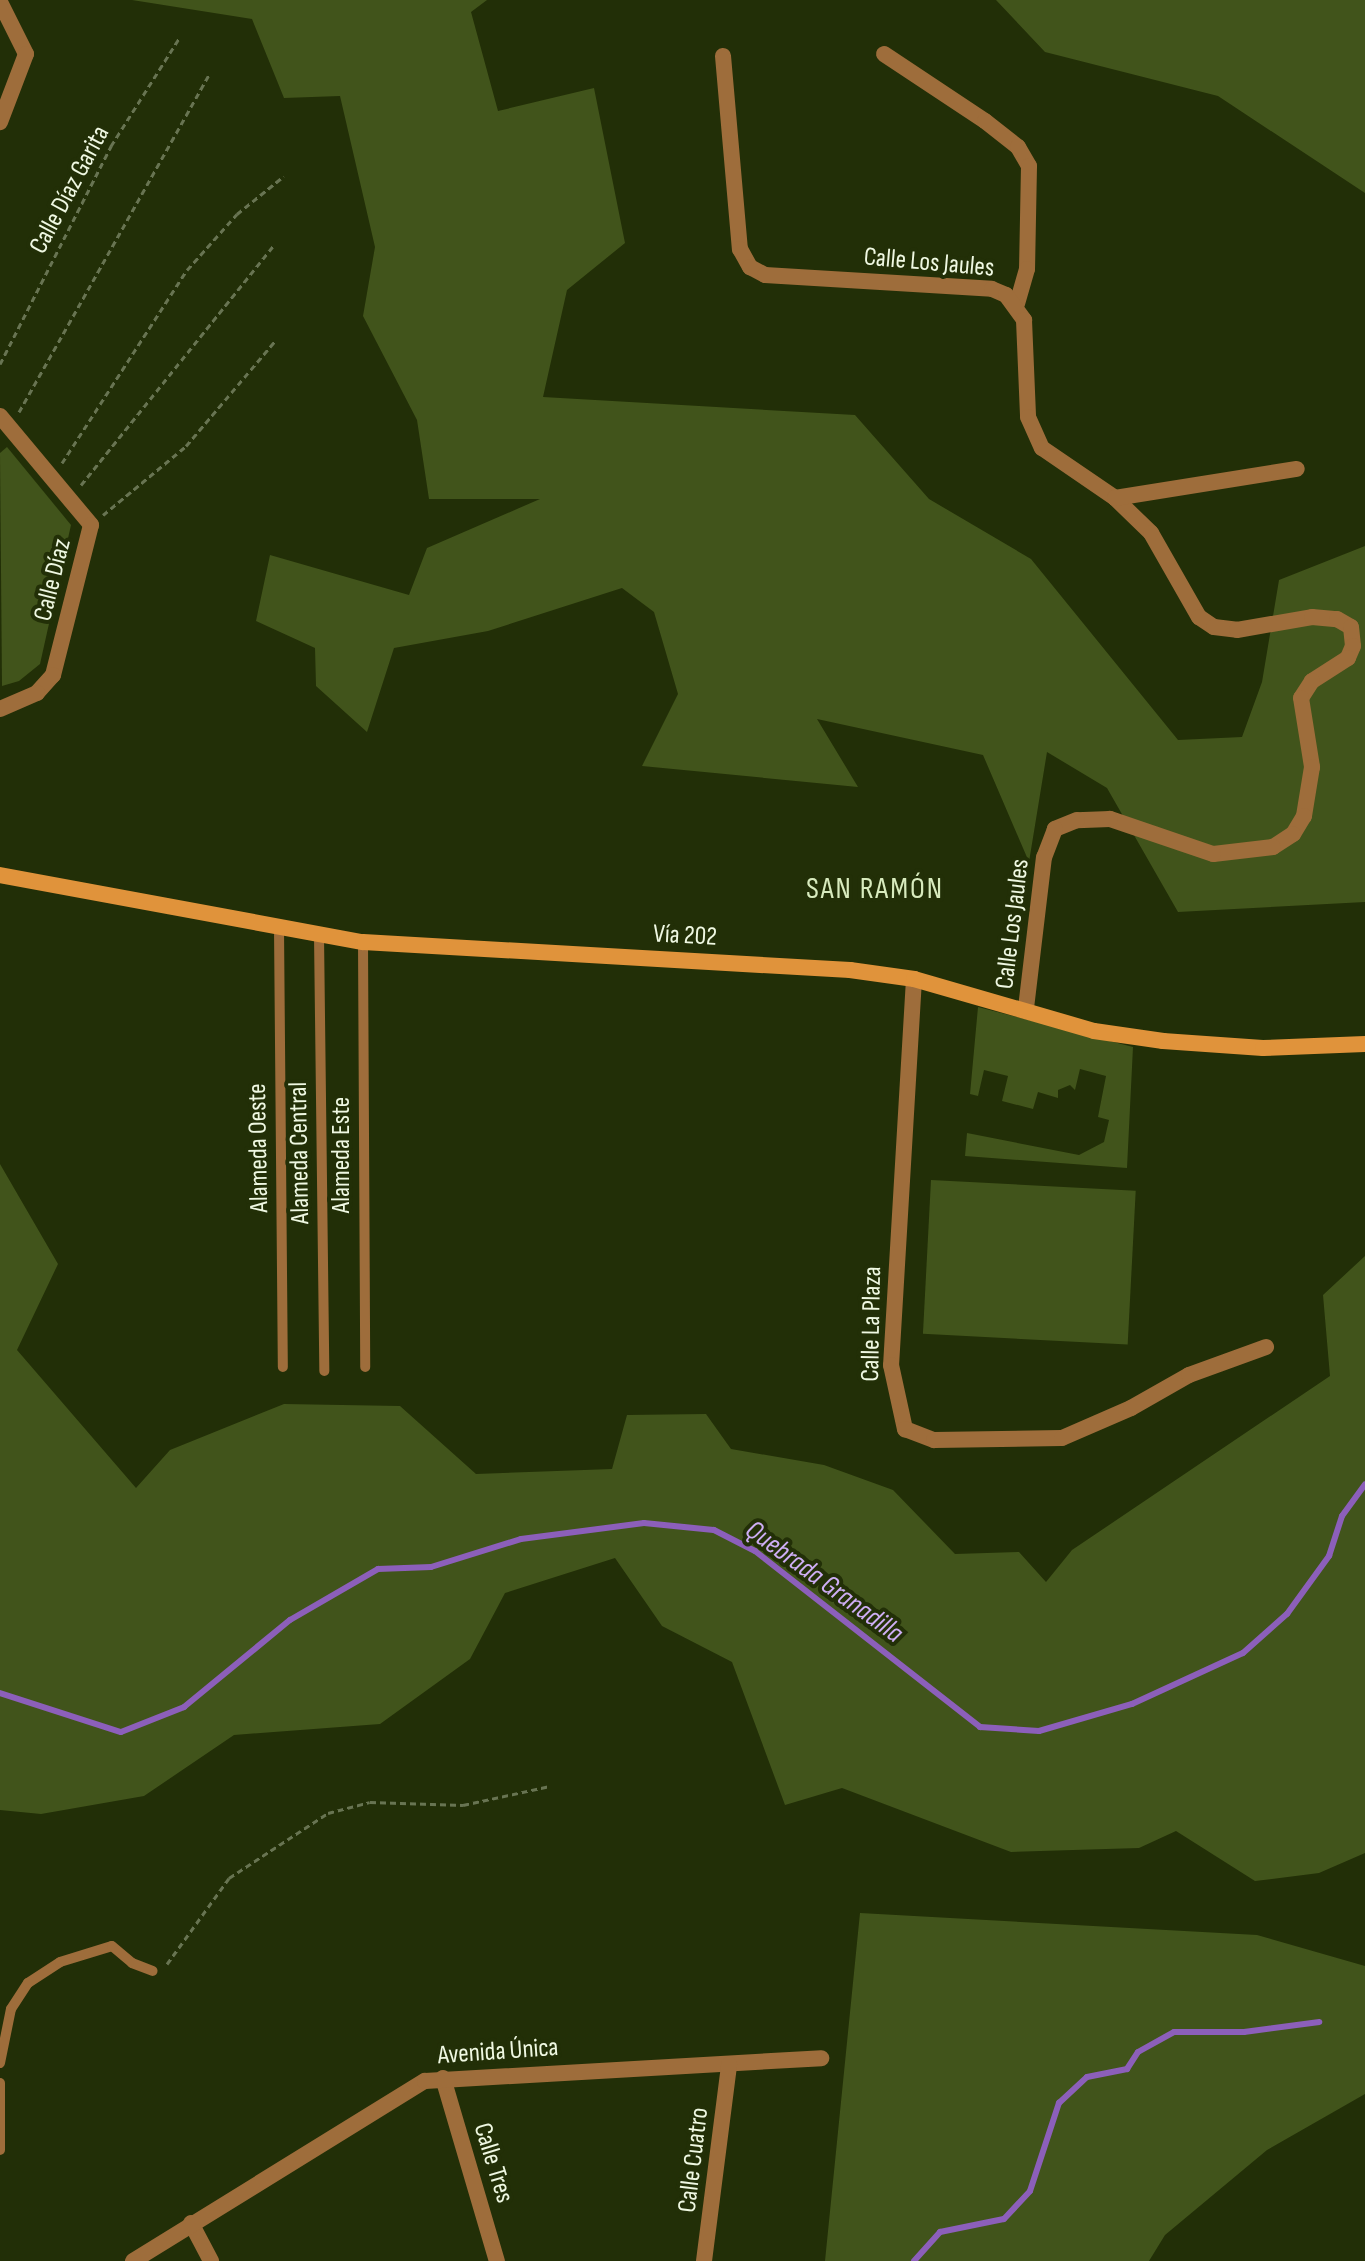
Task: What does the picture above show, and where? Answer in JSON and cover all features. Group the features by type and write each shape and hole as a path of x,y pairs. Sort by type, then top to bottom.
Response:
{"main road":[{"name":"Vía 202","path":"0,875 363,942 793,966 914,979 1026,1008 1094,1031 1163,1041 1263,1048 1365,1044"}],"street":[{"path":"0,2 26,54 0,122"},
{"path":"884,54 985,121 1018,147 1029,166 1027,269 1017,304"},
{"name":"Calle Los Jaules","path":"723,56 740,249 750,267 765,275 992,289 1017,304 1024,320 1028,417 1042,448 1115,498 1151,533 1199,617 1214,627 1237,630 1289,619 1337,619 1351,627 1353,646 1348,658 1312,681 1301,698 1312,767 1310,795 1293,834 1273,847 1213,854 1110,819 1077,820 1055,829 1044,857 1026,1008"},
{"name":"Calle Díaz","path":"0,709 37,693 53,675 91,525 54,476 5,422"},
{"path":"1115,498 1297,469"},
{"name":"Calle La Plaza","path":"914,979 891,1365 905,1429 934,1440 1062,1438 1131,1408 1189,1375 1266,1347"},
{"name":"Avenida Única","path":"133,2261 410,2088 443,2078 821,2058"},
{"name":"Calle Cuatro","path":"704,2261 729,2065"},
{"name":"Calle Tres","path":"443,2078 497,2261"},
{"path":"191,2223 211,2261"}],"lane":[{"name":"Alameda Oeste","path":"279,928 283,1367"},
{"name":"Alameda Central","path":"319,935 324,1371"},
{"name":"Alameda Este","path":"363,942 365,1367"},
{"path":"0,2063 11,2009 28,1983 60,1962 112,1946 132,1963 153,1971"},
{"path":"0,2083 0,2150"}],"path":[{"name":"Calle Díaz Garita","path":"0,364 111,146 180,37"},
{"path":"5,422 210,73"},
{"path":"54,476 187,270 237,214 284,176"},
{"path":"71,498 274,245"},
{"path":"91,525 186,446 275,341"},
{"path":"153,1971 169,1963 229,1878 328,1813 370,1802 463,1805 550,1786"}],"green space":[{"path":"132,0 487,0 471,12 498,111 594,88 625,243 567,290 543,397 855,415 929,499 1031,559 1178,740 1242,737 1262,682 1279,580 1365,546 1365,902 1178,912 1107,788 1047,752 1029,862 983,755 817,719 858,787 642,766 678,694 654,612 622,588 488,631 394,648 367,732 316,686 315,648 256,621 270,555 409,595 427,548 540,499 429,499 417,420 363,316 375,247 340,96 284,98 252,19"},
{"path":"996,0 1365,0 1365,193 1218,96 1045,52"},
{"path":"7,447 71,525 40,664 19,681 2,686 0,453"},
{"path":"978,1007 1133,1047 1127,1168 965,1156 967,1133 1079,1155 1104,1142 1109,1120 1098,1117 1106,1076 1080,1069 1075,1090 1070,1085 1058,1090 1058,1098 1038,1092 1033,1109 1002,1101 1008,1076 984,1070 978,1096 970,1094"},
{"path":"0,1164 58,1264 17,1350 136,1488 170,1450 284,1404 400,1406 476,1474 612,1469 627,1415 706,1414 731,1449 824,1465 893,1490 955,1554 1019,1552 1046,1582 1072,1550 1330,1376 1323,1295 1365,1256 1365,1853 1319,1873 1255,1881 1176,1831 1139,1848 1011,1852 842,1788 785,1805 732,1662 662,1626 615,1558 505,1593 470,1659 380,1724 234,1735 144,1796 41,1814 0,1810"},
{"path":"931,1180 1136,1191 1128,1345 923,1334"},
{"path":"860,1913 1257,1935 1365,1966 1365,2094 1267,2150 1165,2235 1149,2261 825,2261"}],"waterway":[{"name":"Quebrada Granadilla","path":"0,1693 121,1732 184,1707 290,1620 378,1569 431,1567 521,1539 644,1523 714,1530 755,1551 980,1727 1039,1731 1132,1704 1243,1653 1287,1614 1329,1556 1342,1516 1365,1484"},
{"path":"914,2261 940,2232 1004,2219 1030,2191 1059,2103 1087,2077 1127,2069 1138,2052 1174,2032 1244,2032 1319,2022"}],"district":[{"name":"SAN RAMÓN","path":"875,889"}]}
